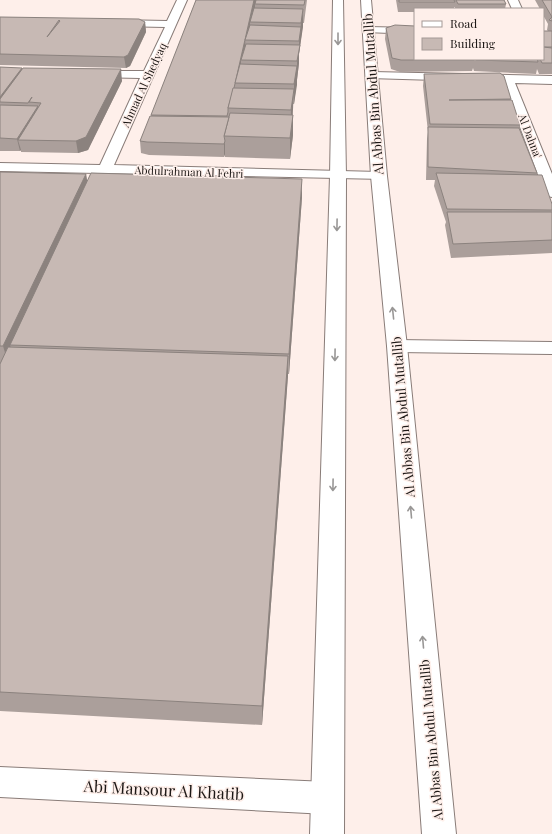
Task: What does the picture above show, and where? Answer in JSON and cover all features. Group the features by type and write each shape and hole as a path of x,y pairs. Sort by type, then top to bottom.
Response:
{"street":[{"name":"Ahmad Al Shedyaq","path":"105,169 182,0"},
{"path":"326,834 338,177 338,0"},
{"name":"Al Abbas Bin Abdul Mutallib","path":"366,0 373,76 379,177 397,346 439,834"},
{"path":"109,23 172,24"},
{"path":"369,30 414,31"},
{"path":"78,74 148,75"},
{"path":"373,76 552,80"},
{"name":"Al Dahna'","path":"508,79 552,193"},
{"path":"367,165 379,177 372,189 338,177 351,166 367,165"},
{"name":"Abdulrahman Al Fehri","path":"0,167 338,177"},
{"path":"397,346 552,348"},
{"name":"Abi Mansour Al Khatib","path":"0,782 327,798"}],"building":[{"path":"196,0 254,0 227,116 151,115"},
{"path":"256,0 305,0 304,5 255,4"},
{"path":"399,0 454,0 455,2 399,2"},
{"path":"456,0 504,0 506,4 458,4"},
{"path":"542,0 552,0 552,17"},
{"path":"254,8 303,9 301,23 250,22"},
{"path":"0,17 139,19 145,22 128,55 124,57 0,54","holes":["59,20 60,21 47,37"]},
{"path":"250,25 301,27 299,41 245,40"},
{"path":"395,25 414,26 414,60 392,58 386,28"},
{"path":"544,31 552,31 552,47 544,47"},
{"path":"246,44 300,45 297,61 241,60"},
{"path":"544,47 552,48 552,63 542,63 540,60 544,60"},
{"path":"476,60 537,60 538,62"},
{"path":"240,64 297,66 294,84 235,83"},
{"path":"0,67 22,68 0,97"},
{"path":"23,68 121,69 86,137 76,141 18,140 41,103 29,102 32,97 28,103 0,102 0,99"},
{"path":"500,73 504,76 511,99 449,100 512,100 520,125 430,124 424,74"},
{"path":"233,88 294,89 291,110 228,108"},
{"path":"0,105 38,106 17,139 0,138"},
{"path":"230,113 293,115 290,138 224,136"},
{"path":"150,116 229,117 224,136 224,144 140,141"},
{"path":"428,127 519,128 537,173 428,167"},
{"path":"0,172 86,174 3,346 0,346"},
{"path":"91,173 302,179 289,354 10,345"},
{"path":"436,173 542,175 552,204 552,210 447,209"},
{"path":"447,212 552,212 552,240 453,244"},
{"path":"8,347 288,356 262,706 0,692 0,364"}]}
